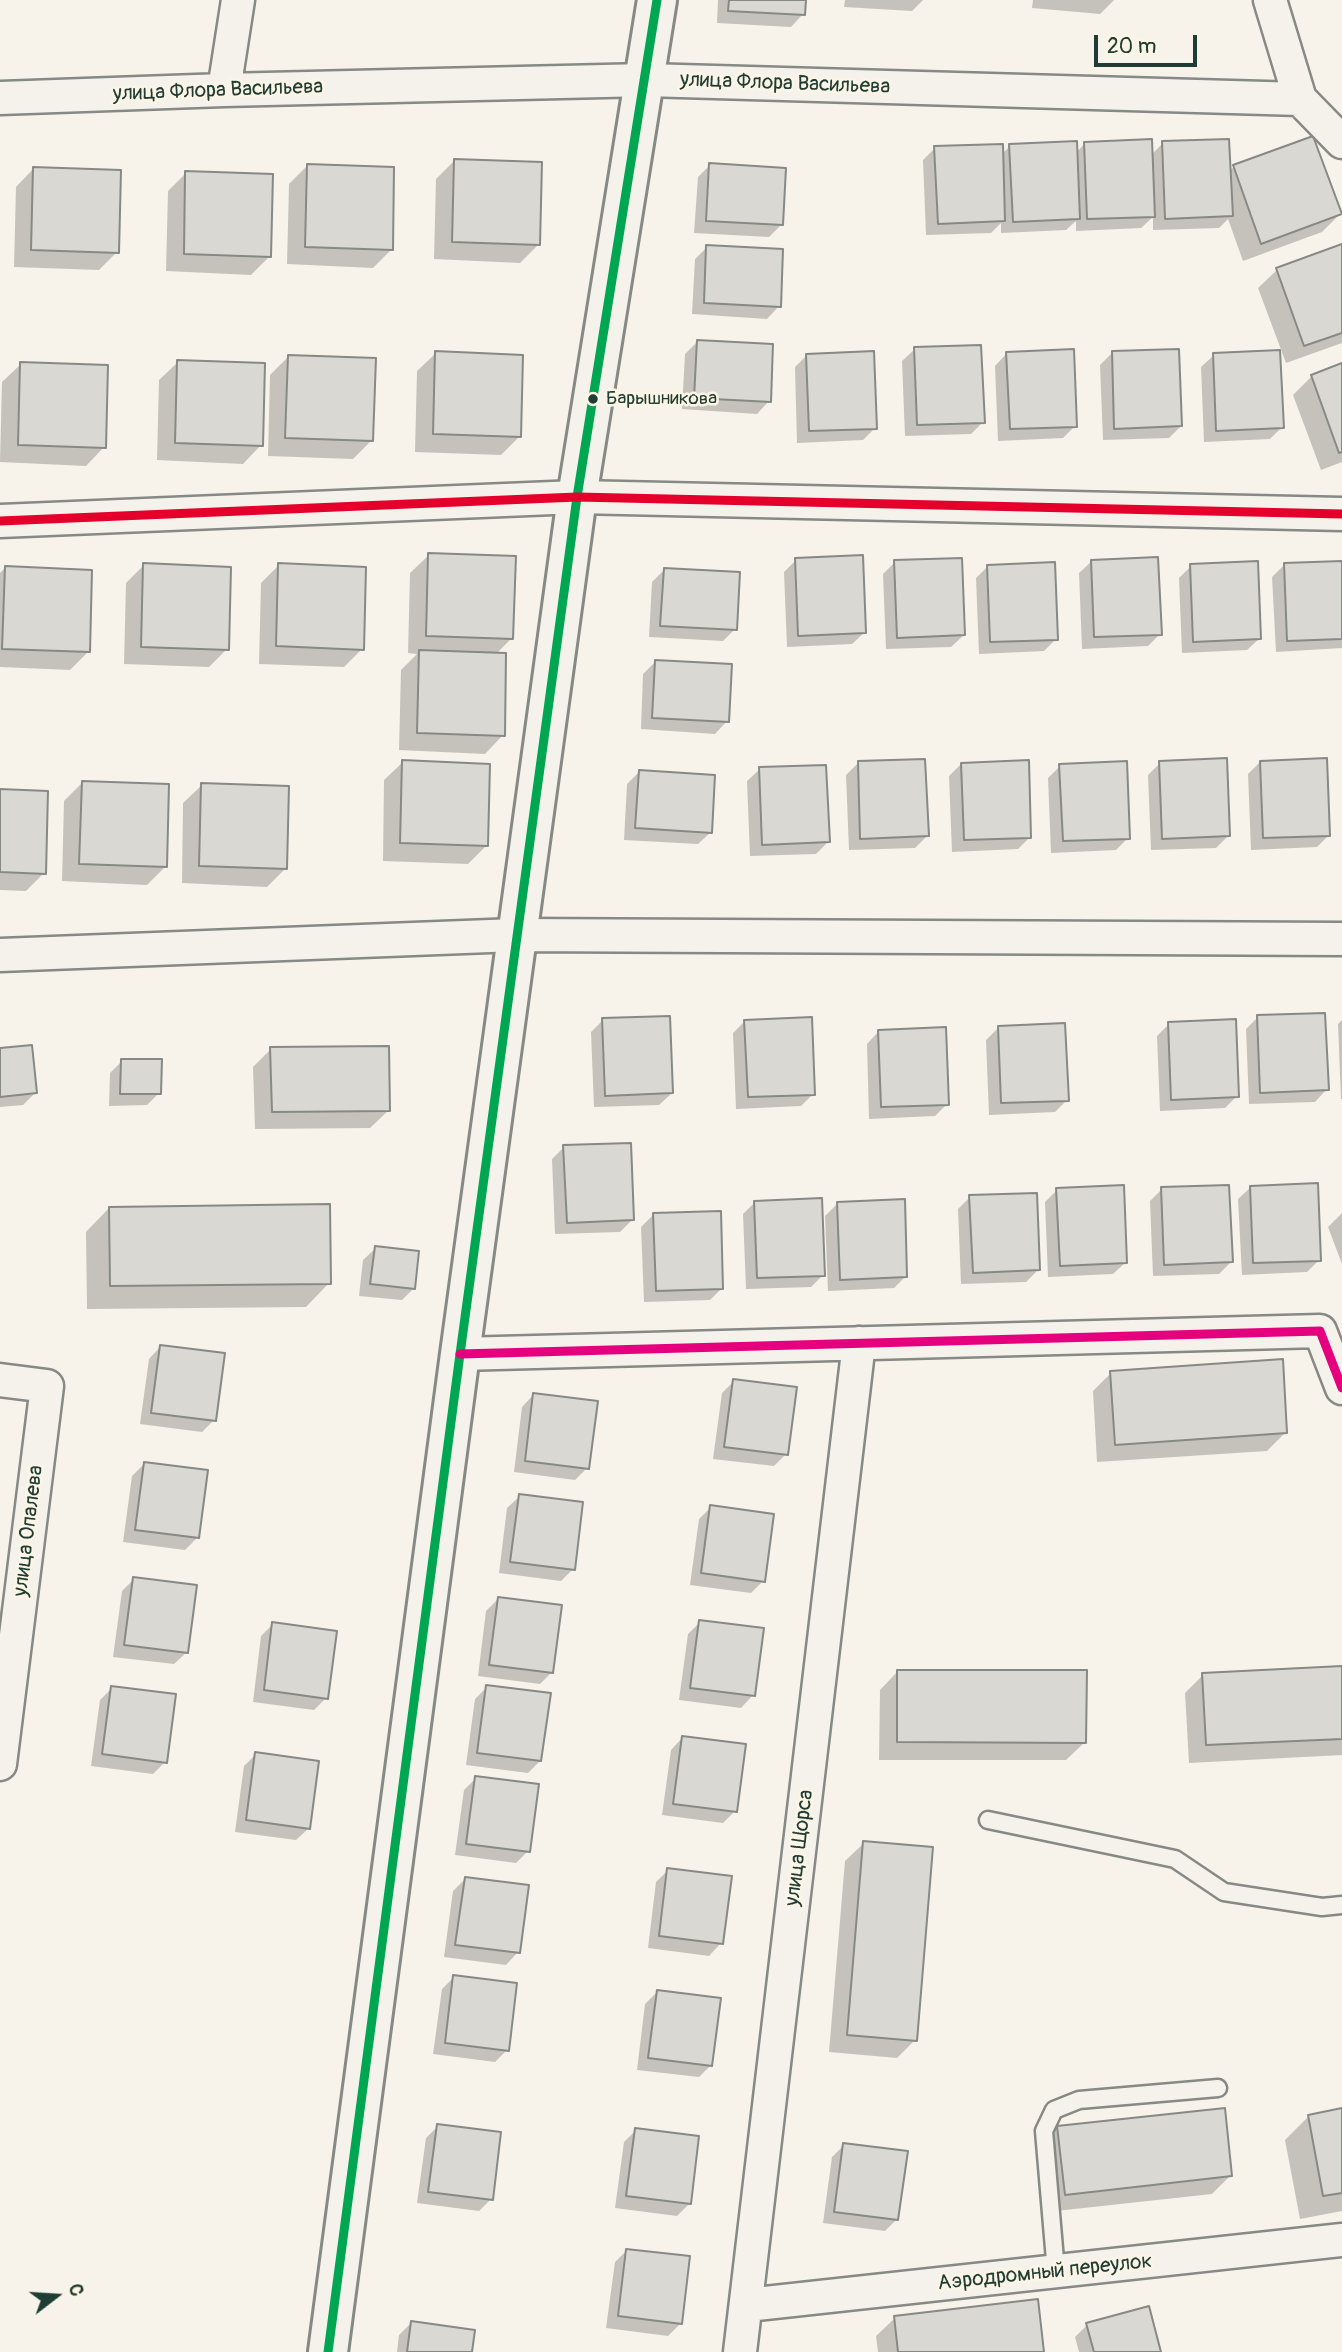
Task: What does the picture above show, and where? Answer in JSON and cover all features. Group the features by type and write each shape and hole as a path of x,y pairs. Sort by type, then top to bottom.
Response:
{"street":[{"path":"225,90 238,0"},
{"path":"328,2352 516,935 577,497 657,0"},
{"path":"1270,0 1300,100 1342,142"},
{"name":"улица Флора Васильева","path":"0,98 646,80 1300,100"},
{"path":"0,521 577,497 1342,514"},
{"path":"0,955 516,935 1342,939"},
{"path":"460,1354 1320,1331 1342,1388"},
{"name":"улица Щорса","path":"740,2352 859,1343"},
{"name":"улица Опалева","path":"0,1380 47,1386 0,1764"},
{"name":"Аэродромный переулок","path":"747,2305 1342,2240"}],"lane":[{"path":"988,1820 1175,1859 1224,1892 1322,1907 1342,1905"},
{"path":"1056,2272 1044,2131 1054,2110 1079,2100 1218,2088"}],"building":[{"path":"729,0 806,0 805,15 728,11"},
{"path":"1313,136 1342,214 1261,244 1233,165"},
{"path":"1152,139 1155,217 1087,219 1084,142"},
{"path":"1229,139 1233,216 1165,219 1162,141"},
{"path":"1077,141 1080,219 1013,222 1009,144"},
{"path":"1003,144 1005,221 938,224 934,146"},
{"path":"454,159 542,162 540,245 452,242"},
{"path":"709,163 786,168 783,225 706,221"},
{"path":"307,164 394,167 393,250 305,247"},
{"path":"33,167 121,170 119,253 31,250"},
{"path":"185,171 273,174 271,257 184,254"},
{"path":"1342,244 1342,333 1304,346 1276,268"},
{"path":"706,245 783,249 781,307 704,303"},
{"path":"697,340 773,344 771,402 694,398"},
{"path":"981,345 985,423 917,425 914,347"},
{"path":"1074,349 1077,427 1010,429 1006,352"},
{"path":"1179,349 1182,426 1114,429 1112,351"},
{"path":"1280,350 1284,428 1216,431 1213,353"},
{"path":"435,351 523,355 521,437 433,434"},
{"path":"874,351 877,429 809,431 806,354"},
{"path":"288,355 376,358 373,441 285,438"},
{"path":"177,360 265,363 263,446 175,443"},
{"path":"20,362 108,365 106,448 18,445"},
{"path":"1342,363 1342,452 1339,453 1311,375"},
{"path":"428,553 516,556 513,639 426,636"},
{"path":"863,555 866,633 798,636 795,558"},
{"path":"1158,557 1162,635 1094,637 1091,560"},
{"path":"962,558 965,635 897,638 894,560"},
{"path":"1258,561 1261,639 1193,642 1190,564"},
{"path":"1342,561 1342,639 1287,641 1284,563"},
{"path":"1055,562 1058,640 990,642 987,565"},
{"path":"143,563 231,567 229,650 141,647"},
{"path":"278,563 366,567 364,650 276,646"},
{"path":"5,566 92,570 90,652 2,649"},
{"path":"664,568 740,572 737,630 660,626"},
{"path":"419,650 506,653 505,736 417,733"},
{"path":"655,660 732,664 729,722 652,718"},
{"path":"1227,758 1230,836 1162,839 1159,761"},
{"path":"1327,758 1330,836 1263,838 1260,761"},
{"path":"925,759 929,836 860,839 858,761"},
{"path":"402,760 490,764 488,846 400,843"},
{"path":"1029,760 1031,838 964,840 961,763"},
{"path":"1127,761 1130,839 1063,841 1059,764"},
{"path":"826,765 830,842 762,845 759,767"},
{"path":"639,770 715,775 712,833 635,828"},
{"path":"82,781 169,784 167,867 79,864"},
{"path":"201,783 289,786 287,869 199,866"},
{"path":"0,789 48,791 46,874 0,872"},
{"path":"1325,1013 1329,1090 1260,1093 1257,1015"},
{"path":"670,1016 673,1093 605,1096 602,1018"},
{"path":"812,1017 815,1095 748,1097 744,1020"},
{"path":"1236,1019 1239,1097 1171,1100 1168,1022"},
{"path":"1065,1023 1069,1101 1001,1103 998,1026"},
{"path":"946,1027 949,1105 881,1107 878,1030"},
{"path":"32,1045 37,1093 0,1097 0,1048"},
{"path":"389,1046 390,1111 272,1112 270,1047"},
{"path":"121,1059 162,1059 161,1094 120,1094"},
{"path":"631,1143 634,1220 567,1223 563,1145"},
{"path":"1318,1183 1321,1261 1253,1263 1250,1186"},
{"path":"1124,1185 1127,1263 1060,1266 1056,1188"},
{"path":"1229,1185 1233,1262 1164,1265 1161,1187"},
{"path":"1037,1193 1040,1270 973,1273 969,1195"},
{"path":"822,1198 825,1276 757,1278 754,1201"},
{"path":"905,1199 907,1277 840,1280 837,1202"},
{"path":"330,1204 331,1284 110,1286 109,1207"},
{"path":"721,1211 723,1289 656,1291 653,1213"},
{"path":"375,1246 419,1251 415,1289 370,1284"},
{"path":"160,1345 225,1353 216,1421 151,1413"},
{"path":"1283,1359 1287,1433 1115,1445 1110,1371"},
{"path":"733,1379 797,1387 788,1455 724,1447"},
{"path":"533,1393 598,1401 589,1469 525,1461"},
{"path":"144,1462 208,1470 199,1538 135,1530"},
{"path":"519,1494 583,1502 575,1570 510,1562"},
{"path":"710,1505 774,1514 765,1582 701,1573"},
{"path":"133,1577 197,1585 188,1653 124,1645"},
{"path":"498,1597 562,1605 553,1673 489,1665"},
{"path":"699,1620 764,1628 755,1696 690,1688"},
{"path":"272,1622 337,1631 328,1699 264,1690"},
{"path":"1342,1666 1342,1739 1206,1745 1202,1673"},
{"path":"897,1670 1087,1670 1086,1743 897,1742"},
{"path":"486,1685 551,1693 541,1761 477,1753"},
{"path":"111,1686 176,1694 167,1763 102,1754"},
{"path":"682,1736 746,1744 737,1812 673,1804"},
{"path":"255,1752 319,1761 310,1829 246,1820"},
{"path":"475,1776 539,1784 530,1852 466,1844"},
{"path":"863,1841 933,1847 917,2041 847,2035"},
{"path":"667,1868 732,1876 723,1944 659,1936"},
{"path":"465,1877 529,1885 520,1953 455,1945"},
{"path":"453,1975 517,1983 509,2051 445,2043"},
{"path":"657,1990 721,1998 712,2066 648,2058"},
{"path":"1225,2108 1232,2176 1065,2195 1057,2126"},
{"path":"1342,2108 1342,2193 1323,2196 1308,2115"},
{"path":"437,2124 501,2132 493,2200 428,2192"},
{"path":"635,2128 699,2136 691,2204 626,2196"},
{"path":"843,2143 908,2151 898,2220 834,2212"},
{"path":"626,2249 690,2256 682,2324 618,2316"},
{"path":"1038,2299 1044,2352 898,2352 894,2316"},
{"path":"1149,2306 1161,2352 1094,2352 1086,2323"},
{"path":"411,2321 475,2330 472,2352 407,2352"}],"transit line":[{"path":"328,2352 577,497 657,0"},
{"path":"0,521 577,497 1342,514"},
{"path":"460,1354 1320,1331 1342,1388"}],"place":[{"name":"Барышникова","path":"593,399"}]}
